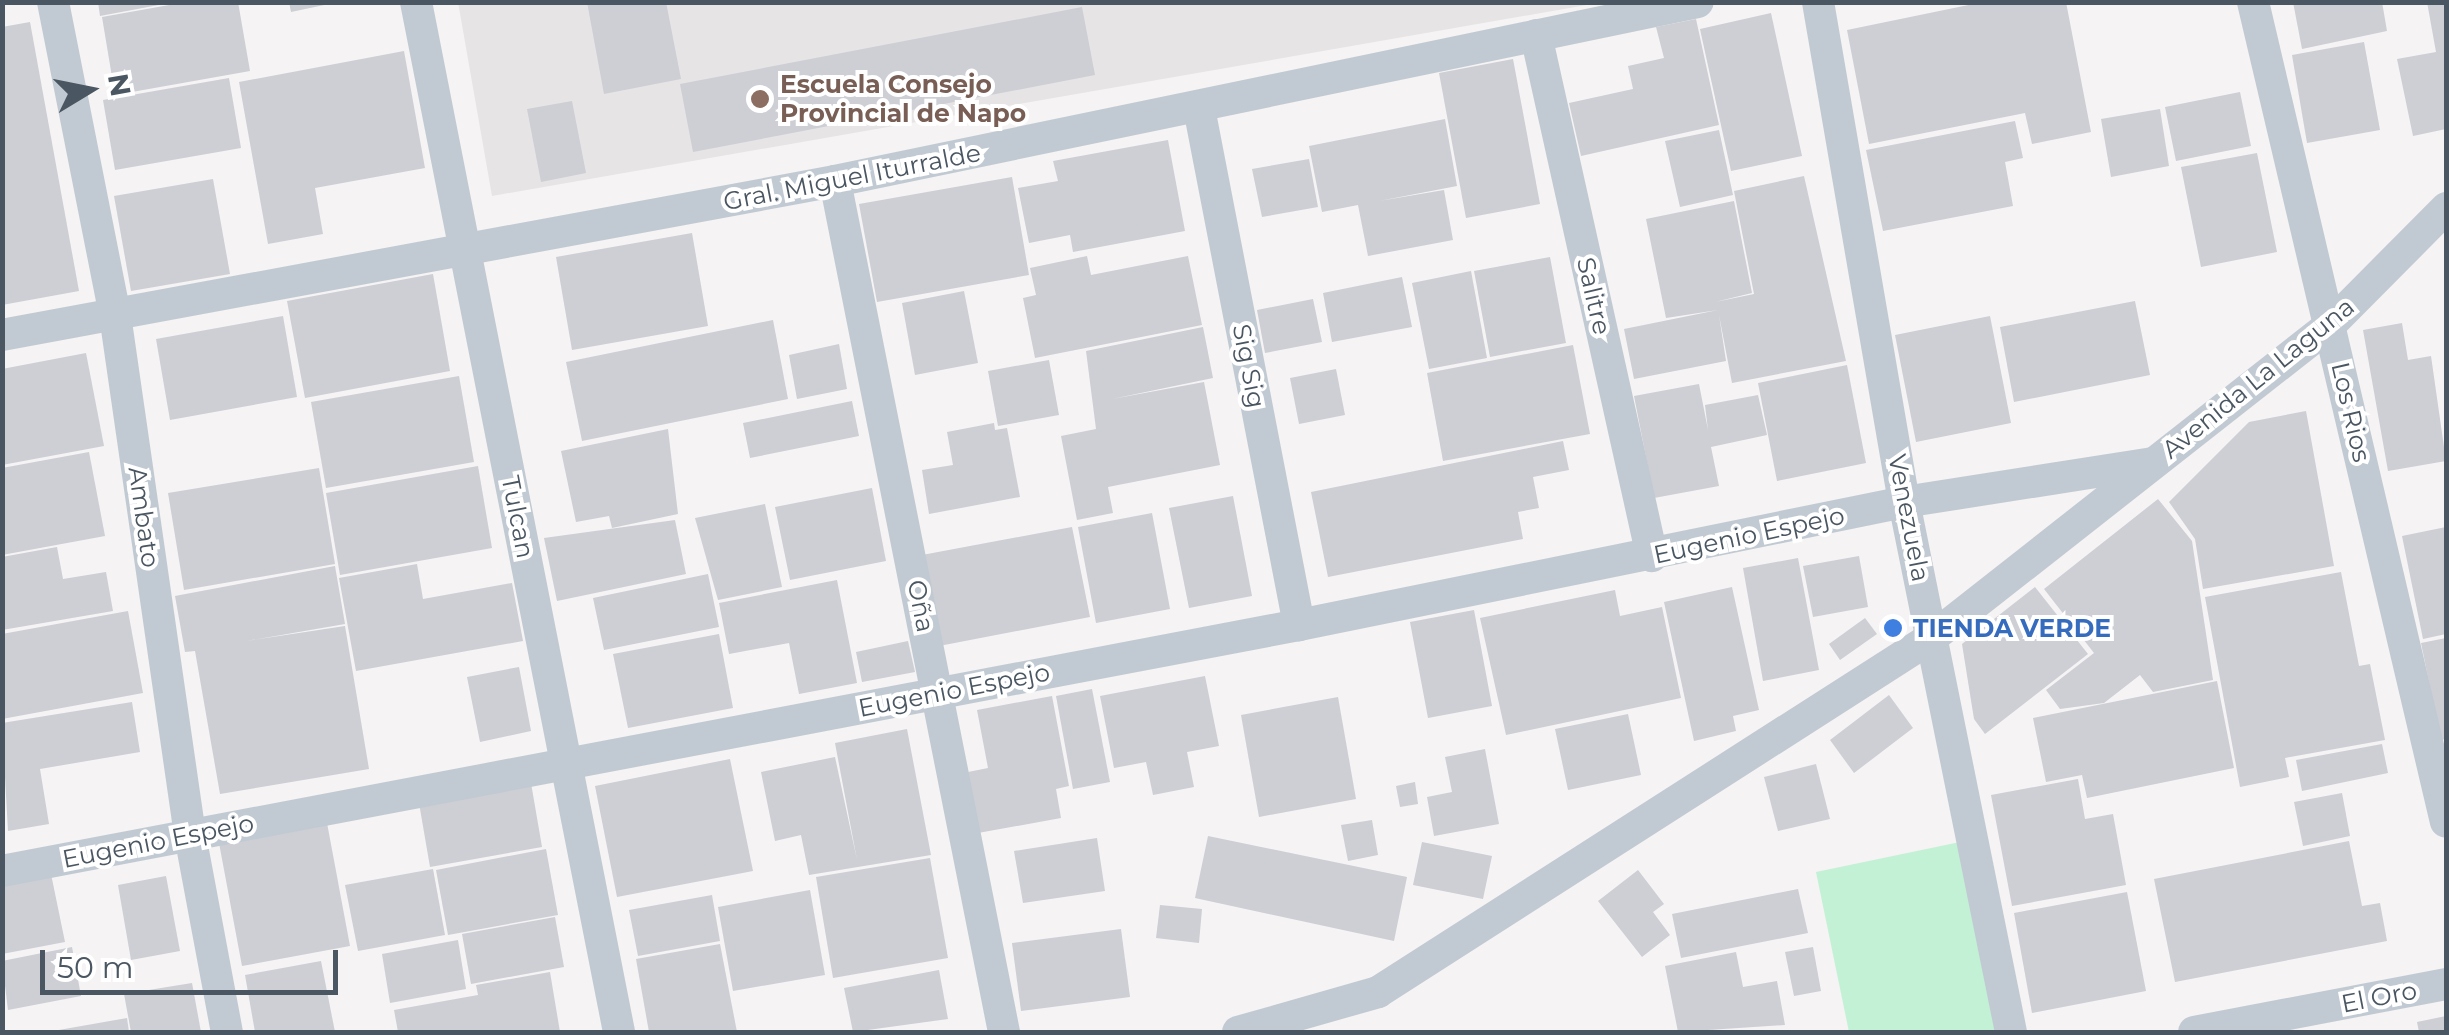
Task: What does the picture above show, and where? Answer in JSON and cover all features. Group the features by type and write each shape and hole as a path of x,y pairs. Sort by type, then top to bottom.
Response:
{"street":[{"name":"Ambato","path":"54,2 115,315 190,835 226,1032"},
{"name":"Tulcan","path":"416,2 619,1032"},
{"name":"Gral. Miguel Iturralde","path":"2,336 835,181 1698,2"},
{"name":"Venezuela","path":"1818,2 1904,502 2011,1032"},
{"name":"Los Rios","path":"2253,2 2446,822"},
{"name":"Salitre","path":"1536,35 1652,556"},
{"name":"Sig Sig","path":"1199,108 1300,625"},
{"name":"Oña","path":"835,181 1004,1032"},
{"name":"Avenida La Laguna","path":"1238,1032 1378,992 1934,636 2330,324 2446,208"},
{"name":"Avenida La Laguna","path":"1904,502 2153,463"},
{"name":"Eugenio Espejo","path":"2,871 1300,625 1904,502"},
{"name":"El Oro","path":"2194,1032 2446,984"}],"shaded area":[{"name":"Escuela Consejo Provincial de Napo","path":"458,2 1598,3 492,196"}],"green space":[{"path":"1960,842 1999,1032 1849,1032 1816,872"}],"building":[{"path":"98,2 163,2 164,4 100,16"},
{"path":"186,2 238,2 250,71 115,95 102,17"},
{"path":"289,2 329,2 329,4 291,12"},
{"path":"587,2 666,2 681,79 604,94"},
{"path":"1983,2 2066,2 2091,132 2032,144 2025,113 1869,144 1847,30"},
{"path":"2293,2 2382,2 2387,31 2302,49"},
{"path":"2427,2 2446,2 2446,129 2413,136 2397,59 2436,52"},
{"path":"1082,7 1095,75 693,152 680,84"},
{"path":"1771,13 1802,156 1731,171 1700,29"},
{"path":"1696,19 1719,125 1581,156 1569,103 1633,89 1628,66 1664,58 1656,27"},
{"path":"30,22 79,291 2,305 2,27"},
{"path":"2364,42 2380,130 2307,143 2292,55"},
{"path":"404,51 425,168 315,188 323,234 268,244 239,82"},
{"path":"1513,59 1540,204 1466,218 1439,73"},
{"path":"229,78 241,148 115,170 103,100"},
{"path":"2240,92 2251,146 2176,161 2165,107"},
{"path":"572,101 586,173 541,182 527,109"},
{"path":"2160,109 2169,166 2111,177 2101,119"},
{"path":"1445,119 1457,186 1379,201 1444,190 1453,240 1368,256 1358,205 1322,212 1309,146"},
{"path":"2015,121 2023,158 2005,162 2013,206 1883,231 1866,150"},
{"path":"1719,130 1733,195 1680,207 1665,141"},
{"path":"1168,140 1185,231 1073,252 1070,235 1029,243 1018,188 1058,181 1053,161"},
{"path":"2257,153 2277,252 2201,267 2181,167"},
{"path":"1309,159 1318,207 1262,217 1252,169"},
{"path":"1804,176 1846,361 1732,383 1719,315 1726,361 1634,379 1624,329 1718,310 1666,318 1646,219 1734,201 1752,293 1715,302 1754,294 1734,191"},
{"path":"1012,177 1029,275 877,302 859,204"},
{"path":"213,179 230,274 131,291 114,196"},
{"path":"692,233 708,326 572,350 556,257"},
{"path":"1087,256 1091,275 1188,256 1202,325 1035,358 1023,298 1036,295 1030,268"},
{"path":"1550,257 1566,343 1490,357 1474,271"},
{"path":"1471,271 1487,358 1429,369 1412,283"},
{"path":"433,274 450,371 305,398 287,301"},
{"path":"1402,277 1412,327 1332,342 1323,293"},
{"path":"964,291 978,363 915,375 902,303"},
{"path":"1313,299 1322,342 1265,353 1257,310"},
{"path":"2135,301 2150,375 2014,402 2000,327"},
{"path":"283,316 297,397 170,420 156,339"},
{"path":"1990,316 2011,423 1916,442 1895,335"},
{"path":"773,320 788,399 582,441 566,362"},
{"path":"2402,323 2408,360 2431,356 2446,461 2388,471 2363,330"},
{"path":"1203,327 1213,378 1112,399 1204,382 1220,465 1108,487 1113,513 1077,520 1061,436 1096,429 1086,351"},
{"path":"839,344 847,389 797,399 789,355"},
{"path":"1573,345 1590,434 1443,461 1427,373"},
{"path":"86,353 104,446 2,465 2,369"},
{"path":"1049,360 1059,415 998,426 988,371"},
{"path":"1847,365 1866,463 1777,481 1758,383"},
{"path":"1336,369 1345,415 1299,424 1290,378"},
{"path":"459,376 474,462 326,488 311,402"},
{"path":"1699,384 1708,430 1705,405 1758,395 1767,435 1711,447 1719,486 1654,498 1634,396"},
{"path":"852,401 859,436 750,458 743,423"},
{"path":"2306,411 2334,566 2203,589 2195,539 2169,502 2249,422"},
{"path":"994,423 995,430 1007,428 1020,497 929,514 922,470 953,465 947,432"},
{"path":"668,429 678,514 612,528 609,516 576,522 561,451"},
{"path":"1563,441 1569,470 1533,477 1539,508 1518,512 1523,539 1328,577 1311,492"},
{"path":"89,452 105,536 2,555 2,468"},
{"path":"478,466 492,548 340,575 326,493"},
{"path":"319,468 335,564 184,590 168,493"},
{"path":"872,488 886,561 790,580 775,507"},
{"path":"1233,496 1252,596 1189,608 1169,508"},
{"path":"2158,499 2192,541 2213,680 2153,692 2140,675 2104,703 2060,709 2046,690 2094,653 2044,589"},
{"path":"765,504 782,587 718,600 695,518"},
{"path":"1152,513 1170,609 1096,623 1078,527"},
{"path":"675,520 686,574 557,601 544,538"},
{"path":"1072,527 1090,617 939,646 922,555"},
{"path":"2446,527 2446,634 2423,639 2402,536"},
{"path":"57,547 63,579 106,572 113,611 2,630 2,557"},
{"path":"1859,556 1868,607 1813,617 1803,566"},
{"path":"1798,558 1819,670 1763,681 1743,568"},
{"path":"417,564 423,599 512,583 523,641 356,671 339,578"},
{"path":"335,566 345,624 246,641 345,626 369,769 220,794 195,651 185,652 175,596"},
{"path":"2341,572 2359,666 2370,664 2385,740 2285,758 2289,777 2240,787 2205,597"},
{"path":"708,574 719,627 604,650 593,598"},
{"path":"837,580 857,683 799,694 789,643 729,654 719,603"},
{"path":"1732,587 1759,710 1733,716 1736,731 1694,741 1664,602"},
{"path":"2035,587 2088,654 1985,734 1974,719 1962,644"},
{"path":"1615,590 1620,616 1662,607 1681,698 1506,735 1480,618"},
{"path":"1474,610 1492,706 1428,718 1410,622"},
{"path":"128,611 143,693 2,719 2,634"},
{"path":"1865,618 1877,634 1840,660 1829,644"},
{"path":"719,634 733,708 628,728 613,654"},
{"path":"2446,638 2446,739 2441,740 2421,643"},
{"path":"908,641 915,672 862,682 856,652"},
{"path":"519,667 531,731 480,742 467,677"},
{"path":"1205,676 1219,746 1187,752 1194,787 1153,795 1146,762 1114,768 1100,696"},
{"path":"2217,681 2234,768 2087,798 2082,775 2046,782 2033,718"},
{"path":"1092,689 1110,782 1073,789 1056,696"},
{"path":"1889,695 1913,728 1854,773 1830,740"},
{"path":"1052,696 1069,786 1056,789 1061,818 978,833 968,772 988,768 977,710"},
{"path":"1338,697 1356,799 1259,817 1241,715"},
{"path":"132,702 140,752 40,769 49,824 8,831 2,723"},
{"path":"1628,714 1641,775 1568,790 1555,729"},
{"path":"907,729 931,855 809,875 801,835 775,841 761,772 835,757 857,860 835,743"},
{"path":"2382,744 2388,773 2302,791 2296,760"},
{"path":"1485,749 1499,824 1434,836 1427,797 1452,792 1445,757"},
{"path":"730,759 753,871 617,897 595,786"},
{"path":"1816,764 1830,819 1778,831 1764,777"},
{"path":"2078,779 2085,819 2113,814 2126,885 2012,906 1991,795"},
{"path":"1415,782 1418,804 1400,807 1396,786"},
{"path":"531,783 542,847 430,867 419,803"},
{"path":"2342,793 2350,836 2303,846 2294,802"},
{"path":"1372,820 1378,855 1348,861 1341,825"},
{"path":"327,823 350,946 242,966 219,843"},
{"path":"1208,836 1407,877 1394,941 1195,898"},
{"path":"1097,838 1105,891 1023,903 1014,851"},
{"path":"2349,841 2362,906 2380,903 2387,941 2175,982 2154,879"},
{"path":"1422,842 1492,856 1483,899 1413,885"},
{"path":"546,849 558,915 448,935 436,870"},
{"path":"930,858 948,958 833,978 816,877"},
{"path":"433,869 445,935 358,951 345,885"},
{"path":"1638,870 1664,904 1653,912 1670,935 1642,957 1598,901"},
{"path":"51,874 65,942 2,954 2,883"},
{"path":"166,876 180,951 131,960 118,885"},
{"path":"1798,889 1808,933 1681,958 1672,914"},
{"path":"810,890 825,975 733,991 718,907"},
{"path":"2127,892 2146,991 2032,1013 2014,913"},
{"path":"712,895 720,941 638,956 629,910"},
{"path":"1160,905 1202,909 1199,943 1156,938"},
{"path":"555,917 564,967 471,984 462,934"},
{"path":"1121,929 1130,997 1021,1011 1012,943"},
{"path":"458,940 466,989 390,1003 382,954"},
{"path":"720,944 737,1032 649,1032 636,959"},
{"path":"72,947 81,996 8,1010 2,961"},
{"path":"1813,947 1821,991 1794,996 1785,952"},
{"path":"1736,952 1743,987 1777,981 1785,1025 1678,1032 1665,966"},
{"path":"321,961 335,1032 255,1032 245,975"},
{"path":"939,970 948,1019 853,1032 844,988"},
{"path":"550,972 560,1032 398,1032 394,1010 478,995 476,985"},
{"path":"192,983 201,1032 131,1032 124,994"},
{"path":"2446,1016 2446,1032 2419,1032 2417,1022"},
{"path":"127,1018 129,1032 53,1032 53,1031"}],"place":[{"name":"Escuela Consejo Provincial de Napo","path":"760,99"},
{"name":"TIENDA VERDE","path":"1893,628"}]}
